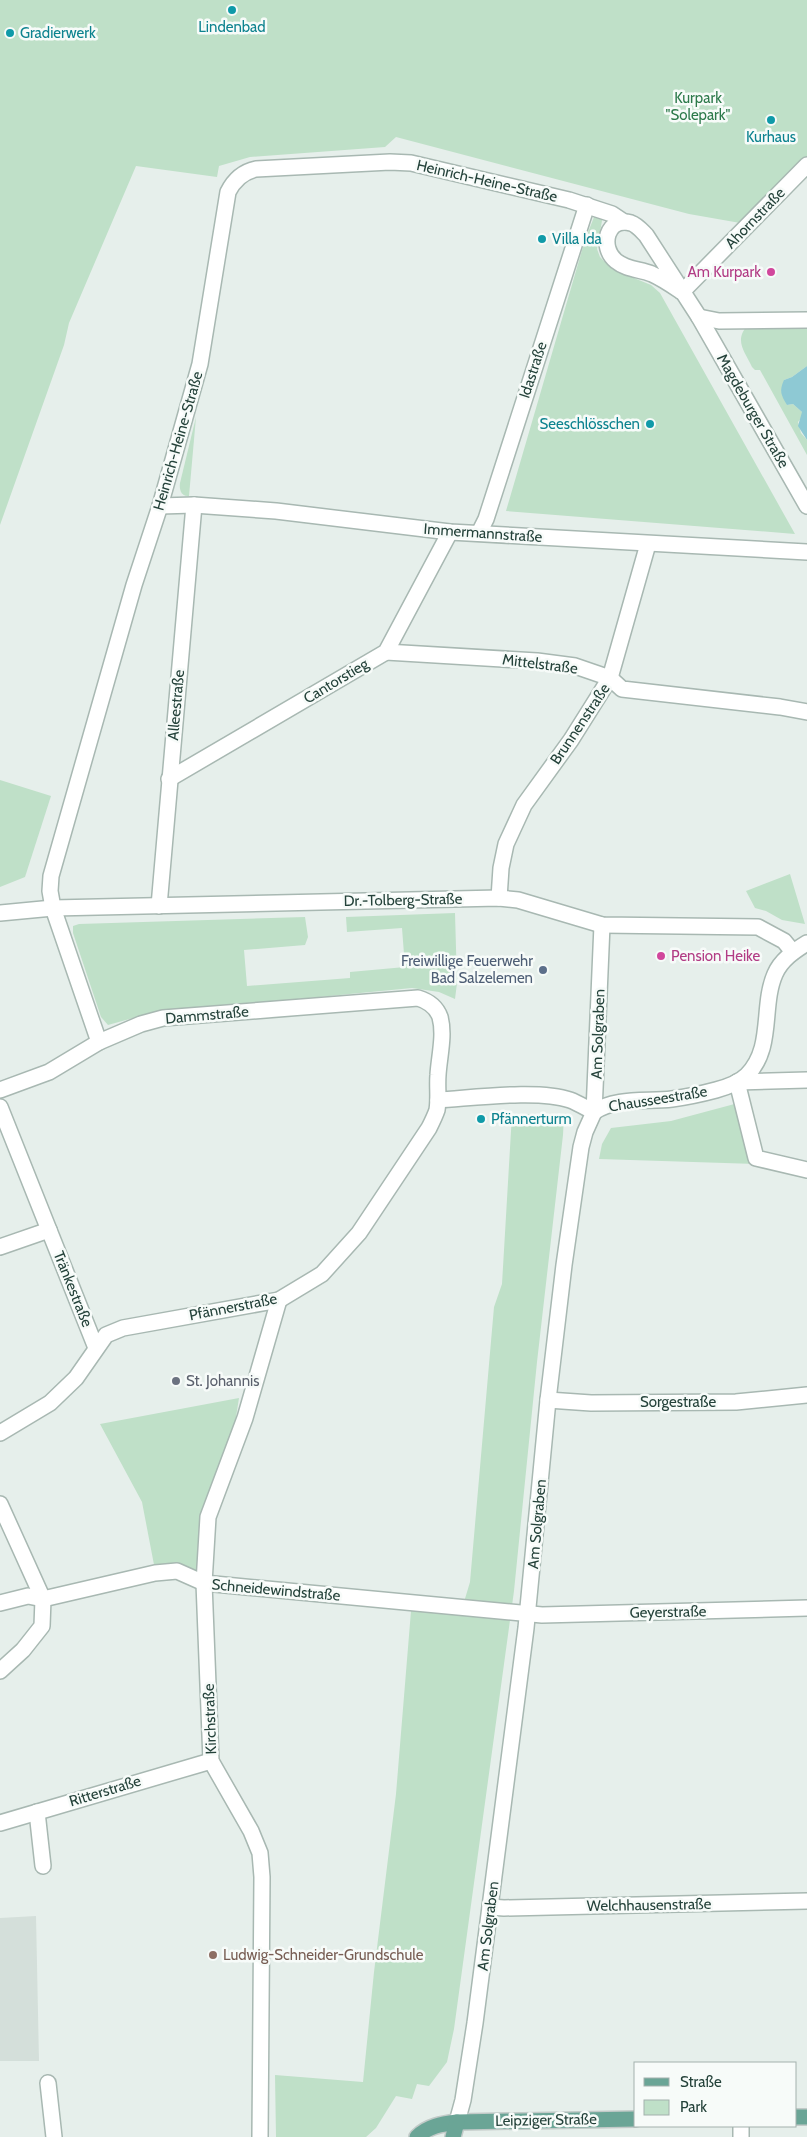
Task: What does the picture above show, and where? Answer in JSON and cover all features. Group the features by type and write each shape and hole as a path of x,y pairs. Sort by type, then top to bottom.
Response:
{"main road":[{"name":"Leipziger Straße","path":"417,2137 422,2132 438,2124 457,2122 634,2119"},
{"path":"453,2137 457,2122"}],"street":[{"name":"Heinrich-Heine-Straße","path":"99,1042 53,908 50,891 51,876 134,585 160,506 200,364 228,192 238,177 247,171 256,169 390,162 411,163 587,205 612,214 624,222"},
{"name":"Ahornstraße","path":"682,292 807,165"},
{"name":"Idastraße","path":"479,533 486,519 587,205"},
{"name":"Magdeburger Straße","path":"682,292 652,274 628,268 616,261 607,249 607,235 610,229 624,222 632,223 646,235 699,317 807,506"},
{"path":"699,317 719,321 807,320"},
{"name":"Immermannstraße","path":"160,506 194,504 276,511 450,532 807,552"},
{"name":"Alleestraße","path":"159,906 194,504"},
{"name":"Cantorstieg","path":"170,780 386,652 450,532"},
{"name":"Brunnenstraße","path":"499,898 501,868 506,844 524,805 571,740 610,678 648,544"},
{"name":"Mittelstraße","path":"386,652 537,661 575,666 610,678 622,689 807,712"},
{"name":"Dr.-Tolberg-Straße","path":"0,913 53,908 499,898 518,900 602,925 758,927 784,941 793,952"},
{"name":"Am Solgraben","path":"457,2122 463,2100 474,2032 528,1613 548,1400 580,1155 585,1132 594,1112 602,925"},
{"name":"Chausseestraße","path":"594,1112 609,1104 681,1098 723,1088 737,1082 746,1075 760,1055 772,984 781,964 793,952 807,943"},
{"name":"Dammstraße","path":"0,1090 48,1072 99,1042 142,1024 163,1018 404,998 418,998 428,1001"},
{"name":"Pfännerstraße","path":"0,1433 50,1403 76,1378 106,1335 123,1328 279,1300 322,1274 359,1234 429,1128 436,1112 442,1027 439,1016 428,1001"},
{"path":"807,1080 737,1082 756,1158 807,1170"},
{"path":"438,1100 516,1095 554,1096 570,1100 594,1112"},
{"name":"Tränkestraße","path":"0,1107 96,1348"},
{"path":"0,1247 49,1230"},
{"name":"Kirchstraße","path":"260,2137 262,1878 260,1853 251,1831 211,1760 204,1583 208,1517 245,1418 279,1300"},
{"name":"Sorgestraße","path":"548,1400 591,1403 736,1402 807,1395"},
{"path":"0,1504 43,1598 42,1626 23,1650 0,1671"},
{"name":"Schneidewindstraße","path":"0,1603 28,1596 43,1598 155,1573 177,1571 204,1583 528,1613"},
{"name":"Geyerstraße","path":"528,1613 807,1608"},
{"name":"Ritterstraße","path":"0,1823 211,1760"},
{"path":"38,1812 43,1866"},
{"name":"Welchhausenstraße","path":"490,1907 807,1901"},
{"path":"48,2083 54,2137"}],"shaded area":[{"path":"36,1916 39,2061 0,2061 0,1918"}],"green space":[{"name":"Kurpark \"Solepark\"","path":"0,0 807,0 807,166 746,224 689,214 396,137 385,147 250,157 219,166 217,177 136,166 69,323 64,345 0,525"},
{"path":"596,212 603,215 597,249 600,257 612,269 651,285 660,293 795,534 506,511 585,240"},
{"path":"807,325 807,366 792,377 784,380 787,405 793,404 802,412 802,417 798,422 801,433 807,440 807,455 760,370 755,370 752,367 742,347 741,337 747,326"},
{"path":"196,417 189,496 186,496 181,492 180,483"},
{"path":"0,780 51,796 25,877 0,887"},
{"path":"790,874 805,924 782,920 766,911 755,908 746,891"},
{"path":"455,913 457,983 455,999 439,992 412,988 151,1013 108,1025 101,1017 73,933 73,926 79,924 305,917 308,937 305,945 244,950 247,986 350,978 350,972 405,967 402,928 347,932 346,917"},
{"path":"742,1102 756,1164 599,1159 602,1144 611,1128 671,1121"},
{"path":"512,1114 564,1115 563,1135 537,1362 514,1591 454,2029 447,2062 429,2086 417,2084 412,2099 396,2096 376,2128 366,2137 276,2137 275,2075 363,2082 374,1972 396,1794 411,1611 461,1612 470,1582 494,1307 502,1284"},
{"path":"239,1398 233,1436 202,1520 197,1573 155,1570 142,1502 100,1424"}],"water":[{"path":"807,366 807,440 798,426 802,412 793,404 787,405 781,390 784,380 792,377"}],"place":[{"name":"Lindenbad","path":"232,10"},
{"name":"Gradierwerk","path":"10,33"},
{"name":"Kurhaus","path":"771,120"},
{"name":"Villa Ida","path":"542,239"},
{"name":"Am Kurpark","path":"771,272"},
{"name":"Seeschlösschen","path":"650,424"},
{"name":"Pension Heike","path":"661,956"},
{"name":"Freiwillige Feuerwehr Bad Salzelemen","path":"543,970"},
{"name":"Pfännerturm","path":"481,1119"},
{"name":"St. Johannis","path":"176,1381"},
{"name":"Ludwig-Schneider-Grundschule","path":"213,1955"}]}
